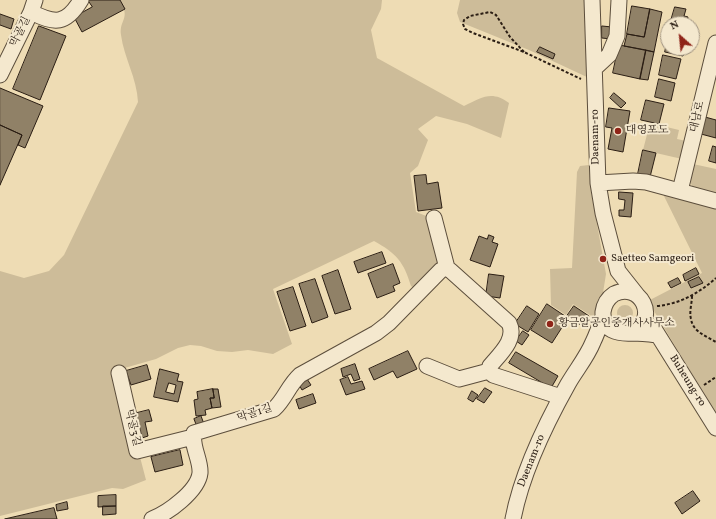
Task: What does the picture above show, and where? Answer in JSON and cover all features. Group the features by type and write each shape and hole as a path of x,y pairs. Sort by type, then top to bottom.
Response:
{"street":[{"name":"막골길","path":"0,75 33,6 48,20 63,20 71,14 82,0"},
{"name":"Daenam-ro","path":"592,0 598,184 603,213 618,271"},
{"path":"595,68 609,55 617,36 619,0"},
{"name":"대남로","path":"680,191 716,43"},
{"path":"598,184 633,181 646,182 716,201"},
{"path":"434,218 447,268 509,323 512,328 512,334 509,342 490,366 489,371"},
{"name":"막골1길","path":"193,436 194,433 274,409 280,404 291,384 300,375 376,333 402,310 436,274 447,268"},
{"path":"593,343 638,330 645,321 649,308 618,271"},
{"path":"609,299 618,271"},
{"path":"637,295 625,292 613,295 609,299 605,304 604,316 609,328 626,334 657,335"},
{"name":"Buheung-ro","path":"649,308 657,335 674,358 716,428"},
{"name":"Daenam-ro","path":"513,519 516,504 528,468 561,397 593,343 604,316"},
{"path":"427,366 459,379 489,371"},
{"path":"489,371 493,375 561,397"},
{"name":"막골3길","path":"120,374 137,451 193,436"},
{"path":"152,519 175,506 190,492 196,482 200,473 193,436"}],"path":[{"path":"524,52 510,37 496,15 490,12 470,16 464,20 463,24 465,29 472,33 524,52 595,85"},
{"path":"649,308 681,301 692,296 716,279"},
{"path":"692,296 690,318 700,333 716,342"},
{"path":"699,386 716,377"}],"shaded area":[{"path":"120,0 382,0 381,9 371,30 377,58 464,106 486,97 492,96 503,99 509,103 501,138 467,124 436,116 418,129 428,140 418,166 410,173 416,212 429,217 440,266 414,288 411,286 402,264 394,254 374,241 273,289 292,344 273,354 248,350 232,352 217,351 201,346 190,345 178,348 156,359 114,371 133,458 140,457 146,480 123,489 112,488 0,516 0,271 24,278 49,271 64,255 138,102 135,85 121,35 125,12"},
{"path":"460,0 587,0 589,78 529,50 460,22 457,13"},
{"path":"650,123 679,130 677,139 686,141 682,159 643,150"},
{"path":"693,164 716,169 716,194 692,186 689,179"},
{"path":"589,165 591,191 606,274 602,299 593,317 573,304 566,315 551,305 550,269 572,268 577,172 580,166"},
{"path":"662,192 716,206 716,414 648,301 702,273"},
{"path":"625,305 632,310 633,313 628,320 625,321 618,316 617,313 622,306"}],"building":[{"path":"88,0 120,0 125,9 82,32 74,17 92,7"},
{"path":"632,6 650,9 644,37 627,34"},
{"path":"675,7 686,9 684,16 672,16"},
{"path":"650,9 662,12 654,52 624,46 627,34 644,37"},
{"path":"0,14 14,19 11,29 0,25"},
{"path":"39,26 66,36 40,100 13,89"},
{"path":"602,26 612,27 611,39 602,38"},
{"path":"619,45 646,50 640,79 613,73"},
{"path":"540,47 555,54 553,59 537,52"},
{"path":"646,50 654,52 648,80 640,79"},
{"path":"663,56 681,59 676,79 659,75"},
{"path":"659,79 675,83 671,101 655,97"},
{"path":"0,88 43,106 25,148 18,145 22,135 0,125"},
{"path":"614,93 626,103 621,108 610,98"},
{"path":"646,100 664,104 659,124 641,120"},
{"path":"609,108 630,111 623,152 608,149 612,128 606,127"},
{"path":"705,117 716,120 716,138 701,134"},
{"path":"0,125 22,135 0,185"},
{"path":"713,146 716,147 716,163 709,161"},
{"path":"643,150 656,153 650,177 638,174"},
{"path":"426,175 427,184 438,182 442,208 418,211 414,176"},
{"path":"619,192 633,193 631,217 619,216 619,210 624,210 625,200 619,199"},
{"path":"489,235 494,237 492,242 498,244 490,267 470,260 479,236 487,239"},
{"path":"382,252 386,263 358,273 354,262"},
{"path":"393,264 400,283 393,286 395,291 377,298 368,274"},
{"path":"696,268 699,274 685,281 683,275"},
{"path":"338,270 351,309 335,314 322,276"},
{"path":"489,274 504,276 500,298 486,296"},
{"path":"699,277 703,283 691,288 688,282"},
{"path":"678,278 681,283 671,288 668,283"},
{"path":"315,279 328,317 312,323 299,284"},
{"path":"293,287 306,326 290,331 277,292"},
{"path":"547,304 568,318 552,343 531,330"},
{"path":"527,306 539,314 528,332 515,324"},
{"path":"574,306 589,316 582,326 567,316"},
{"path":"523,331 529,335 522,345 516,341"},
{"path":"408,351 417,369 397,378 393,371 374,380 369,369"},
{"path":"516,352 558,376 551,388 509,363"},
{"path":"355,364 360,379 354,381 351,374 343,377 341,369"},
{"path":"147,365 151,379 131,385 126,371"},
{"path":"160,369 179,374 177,381 183,382 178,402 154,397","holes":["169,383 176,385 174,394 166,392"]},
{"path":"348,377 351,384 362,381 365,389 346,395 340,380"},
{"path":"307,379 311,385 302,390 298,383"},
{"path":"485,388 492,392 484,403 477,399"},
{"path":"213,389 214,398 210,398 212,408 205,410 206,415 196,416 194,400 198,399 197,392"},
{"path":"213,389 218,389 221,407 212,408 210,398 214,398"},
{"path":"472,391 478,395 473,402 468,399"},
{"path":"313,394 316,403 299,409 296,400"},
{"path":"149,410 152,421 145,422 148,436 139,439 133,414"},
{"path":"201,416 204,424 197,427 194,419"},
{"path":"180,450 183,465 155,472 151,457"},
{"path":"693,491 700,501 682,514 675,503"},
{"path":"116,495 116,506 98,507 98,496"},
{"path":"67,502 68,509 57,511 56,505"},
{"path":"103,506 116,506 116,514 103,515"},
{"path":"54,508 57,519 5,519"}],"place":[{"name":"대영포도","path":"618,131"},
{"name":"Saetteo Samgeori","path":"603,259"},
{"name":"황금알공인중개사사무소","path":"550,324"}]}
